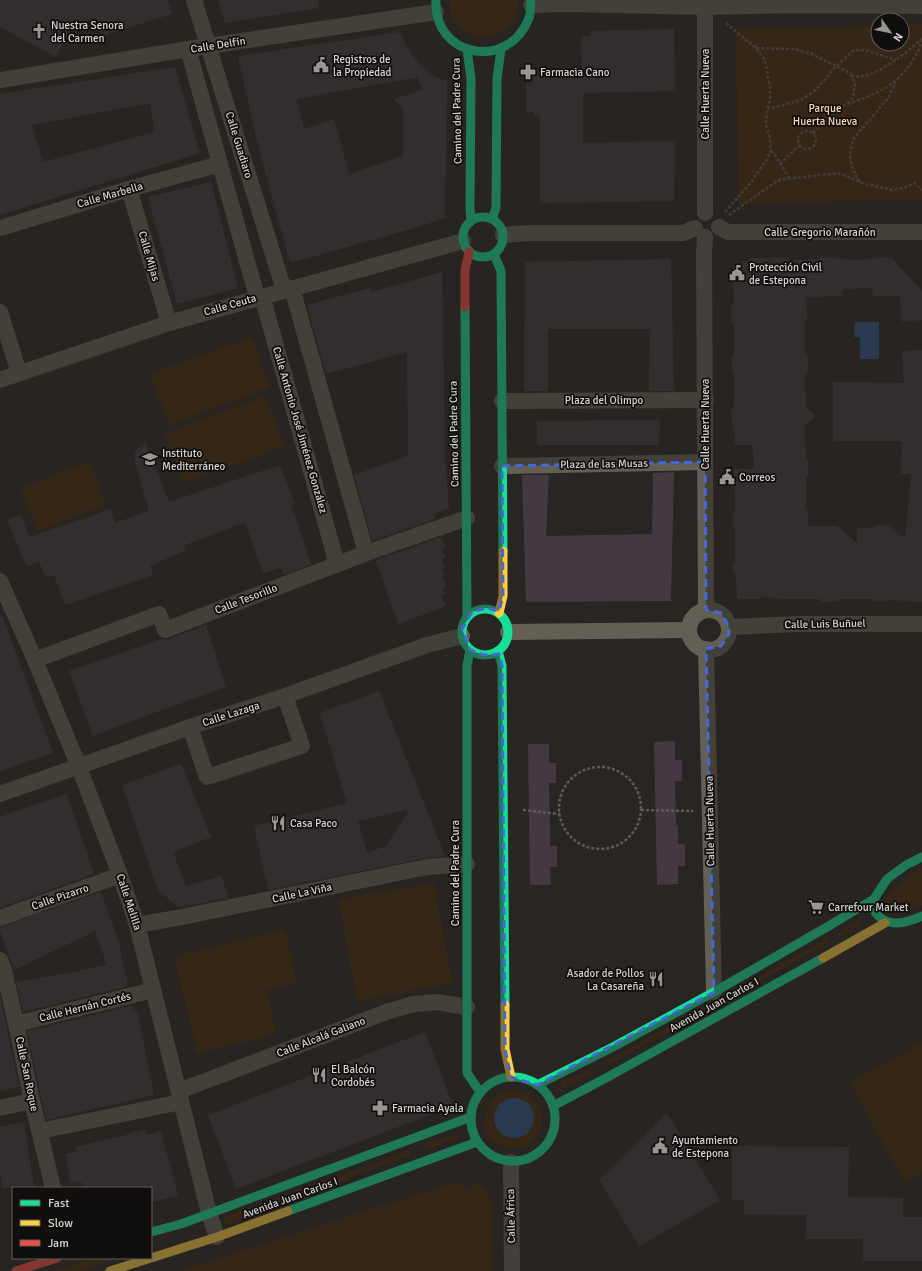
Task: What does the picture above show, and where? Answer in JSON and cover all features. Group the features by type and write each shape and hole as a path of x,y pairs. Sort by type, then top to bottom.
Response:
{"street":[{"name":"Calle Guadiaro","path":"194,0 288,289"},
{"path":"436,6 440,24 447,35 456,44 479,52 490,52 501,49 513,42 522,32 528,21 531,2 568,4 705,3 922,6"},
{"name":"Calle Huerta Nueva","path":"705,3 714,220"},
{"name":"Calle Delfín","path":"0,80 208,46 436,6"},
{"name":"Calle Guadiaro","path":"188,49 220,164 260,297"},
{"name":"Camino del Padre Cura","path":"468,49 471,79 471,221"},
{"path":"492,219 496,208 497,79 501,49"},
{"name":"Calle Marbella","path":"0,228 129,189 220,164"},
{"name":"Calle Mijas","path":"129,189 169,323"},
{"path":"481,217 492,219 498,223 501,228 503,235 501,245 494,254 488,257 475,256 466,247 464,230 471,221 481,217"},
{"path":"503,235 528,233 700,233 713,236 718,231 714,220 698,217 696,220 700,233"},
{"name":"Calle Gregorio Marañón","path":"714,220 728,232 922,232"},
{"name":"Calle Huerta Nueva","path":"700,233 704,252 706,610"},
{"name":"Camino del Padre Cura","path":"466,247 464,270 467,617"},
{"name":"Calle Ceuta","path":"0,380 169,323 288,289 466,247"},
{"path":"494,254 501,270 503,596 499,613"},
{"path":"288,289 366,553"},
{"name":"Calle Antonio José Jiménez González","path":"260,297 338,564"},
{"path":"0,312 19,373"},
{"name":"Plaza del Olimpo","path":"502,401 706,400"},
{"name":"Plaza de las Musas","path":"502,466 705,462"},
{"name":"Calle Tesorillo","path":"36,660 159,614 165,630 382,547 467,518"},
{"name":"Calle Melilla","path":"0,581 36,660 80,767 137,924 209,1213 217,1237"},
{"path":"486,608 499,613 508,625 507,640 504,646 491,655 476,654 466,643 462,629 467,617 472,612 486,608"},
{"path":"706,610 714,610 721,614 727,619 729,627 729,634 726,641 714,649 700,647 694,642 689,630 692,619 701,611 706,610"},
{"name":"Calle Luis Buñuel","path":"729,627 800,624 922,624"},
{"path":"508,632 689,630"},
{"name":"Camino del Padre Cura","path":"466,643 468,1073 480,1092"},
{"name":"Calle Lazaga","path":"0,794 190,727 285,696 427,645 466,643"},
{"name":"Calle Huerta Nueva","path":"706,649 714,992"},
{"path":"498,651 502,666 505,1049 511,1077"},
{"path":"190,727 206,778 302,746 285,696"},
{"path":"922,857 906,865 887,879 874,899 874,908 878,918 885,923 900,922 922,916"},
{"name":"Calle La Viña","path":"137,924 176,918 427,867 467,864"},
{"name":"Calle Pizarro","path":"0,918 120,876"},
{"name":"Avenida Juan Carlos I","path":"537,1085 594,1057 714,992 874,899"},
{"path":"900,922 912,929"},
{"name":"Avenida Juan Carlos I","path":"553,1106 885,923"},
{"name":"Calle San Roque","path":"0,960 53,1187"},
{"name":"Calle Hernán Cortés","path":"16,1024 153,990"},
{"name":"Calle Alcalá Galiano","path":"40,1131 180,1097 386,1012 414,1004 437,1002 467,1007"},
{"path":"511,1077 525,1079 537,1085 547,1094 553,1106 555,1119 553,1132 546,1144 537,1154 525,1160 512,1162 498,1159 486,1152 477,1142 472,1130 471,1117 474,1104 480,1092 489,1084 500,1079 511,1077"},
{"path":"0,1108 32,1101"},
{"name":"Avenida Juan Carlos I","path":"152,1232 181,1224 471,1117"},
{"name":"Avenida Juan Carlos I","path":"152,1258 217,1237 477,1142"},
{"name":"Calle África","path":"512,1162 512,1271"},
{"path":"16,1271 54,1259"},
{"name":"Avenida Juan Carlos I","path":"110,1271 148,1259"}],"path":[{"path":"705,3 756,48 765,60 770,88 770,99 766,118 766,125 770,139 770,150 765,162 752,181 714,220"},
{"path":"852,76 856,77 878,70 896,60 922,40"},
{"path":"843,106 880,90 896,80 907,67 918,50 922,40"},
{"path":"756,48 795,49 812,54 846,71 852,76 855,83 853,98 813,133"},
{"path":"768,109 801,100 816,90 836,66 854,50 865,50 896,60"},
{"path":"861,182 853,172 849,155 851,146 854,138 889,97 896,80"},
{"path":"807,131 815,135 816,143 812,148 804,149 800,144 798,142 802,132 807,131"},
{"path":"780,164 800,144"},
{"path":"770,150 789,178"},
{"path":"714,220 725,218 777,180 789,178 838,173 880,188 892,190 906,187 914,183 922,190"},
{"path":"591,768 612,768 624,775 634,785 640,798 641,810 639,822 628,838 616,846 602,849 587,847 577,843 567,833 561,823 560,814 559,808 563,789 572,778 591,768"},
{"path":"503,808 560,814"},
{"path":"641,810 710,812"}],"highlighted area":[{"path":"705,462 706,610 721,613 729,627 729,634 721,646 706,649 714,992 537,1085 511,1077 505,1049 502,666 499,654 484,655 470,650 462,629 472,612 486,608 499,611 503,596 502,466"}],"green space":[{"path":"449,0 518,0 516,16 509,27 498,34 485,37 471,35 460,28 452,16"},
{"name":"Parque Huerta Nueva","path":"922,24 922,199 739,204 736,29 870,26 870,52 910,52 910,25"},
{"path":"252,337 270,387 169,425 150,374"},
{"path":"266,396 285,446 183,483 165,433"},
{"path":"90,461 106,505 37,531 21,488"},
{"path":"922,869 922,905 907,911 886,907 885,899 889,894 902,882"},
{"path":"434,883 452,983 357,1001 339,900"},
{"path":"861,919 862,921 860,925 839,936 836,934"},
{"path":"285,930 297,983 267,990 276,1034 197,1053 174,956"},
{"path":"827,939 828,942 826,944 608,1065 606,1061"},
{"path":"921,1043 922,1173 905,1183 850,1083"},
{"path":"593,1069 594,1072 565,1088 562,1088 561,1082"},
{"path":"515,1090 530,1097 540,1109 542,1116 540,1131 535,1139 525,1147 519,1148 512,1148 499,1144 489,1136 484,1124 487,1110 495,1098 506,1091"},
{"path":"460,1133 459,1137 429,1149 425,1147 425,1144"},
{"path":"408,1151 411,1155 225,1225 224,1217"},
{"path":"456,1182 464,1187 470,1187 476,1182 486,1189 491,1200 493,1271 178,1271"},
{"path":"91,1259 116,1259 82,1271 55,1271"}],"water":[{"path":"855,322 879,322 879,359 860,359 860,337 854,337"},
{"path":"518,1098 525,1101 531,1107 534,1118 533,1126 525,1135 518,1138 510,1138 503,1135 495,1126 494,1114 497,1107 506,1099"}],"building":[{"name":"Nuestra Senora del Carmen","path":"0,0 168,0 172,14 101,36 95,18 73,25 56,57 0,27"},
{"path":"218,0 318,0 319,8 225,23"},
{"path":"674,29 675,91 583,93 583,143 675,141 674,201 540,203 540,116 534,116 534,112 526,112 526,83 533,82 533,75 539,75 538,70 582,69 581,36 589,36 589,31"},
{"path":"400,32 405,44 417,61 433,76 447,81 445,218 290,263 257,141 238,56","holes":["418,77 422,90 394,99 403,109 403,156 349,174 334,119 304,129 296,99"]},
{"path":"175,67 200,153 0,215 0,94","holes":["150,103 155,132 43,162 32,125"]},
{"path":"211,182 238,288 177,304 148,197"},
{"path":"788,257 790,260 819,259 820,257 856,260 891,257 922,291 922,320 902,322 900,296 873,296 872,288 843,289 843,296 806,297 807,320 805,322 805,355 808,357 808,372 805,374 806,407 815,416 805,426 806,459 808,460 808,476 806,478 806,509 808,511 808,526 837,526 857,543 857,528 873,528 875,526 888,525 905,539 911,474 901,474 902,441 833,441 833,382 904,383 902,351 922,350 922,602 891,600 874,602 873,599 840,599 838,601 822,602 820,599 779,599 761,596 761,599 737,599 736,574 733,572 733,564 735,561 735,529 733,527 733,513 735,510 734,469 754,469 753,445 735,445 734,427 732,424 731,410 734,407 734,374 732,373 732,358 734,355 734,323 731,321 731,305 734,304 733,265 741,265 741,261 748,261 750,258"},
{"path":"671,259 674,391 649,391 650,329 548,329 548,391 524,391 525,262"},
{"path":"442,272 445,456 449,508 434,514 435,519 372,541 354,475 408,456 407,352 326,374 307,305 370,288 372,292"},
{"path":"660,420 659,445 537,445 537,421"},
{"path":"145,442 169,502 280,465 295,504 291,505 311,564 283,575 281,568 263,573 245,522 185,545 186,550 150,566 153,575 65,605 54,575 45,577 39,561 27,567 7,520 21,514 29,537 111,509 115,523 149,511 134,458 136,450"},
{"path":"674,472 671,601 526,602 522,475 549,475 546,536 652,534 653,473"},
{"path":"441,537 445,548 441,549 445,557 441,559 445,567 441,568 445,574 442,576 446,586 443,588 445,594 441,595 446,606 398,624 376,560"},
{"path":"2,615 53,753 0,771 0,616"},
{"path":"206,625 226,687 93,736 69,671"},
{"path":"379,691 445,856 425,858 268,890 254,826 347,803 320,713","holes":["410,809 386,846 367,853 358,821"]},
{"path":"675,741 675,760 682,760 682,781 675,781 676,825 678,825 678,844 685,844 685,866 678,866 678,884 657,885 654,742"},
{"path":"528,744 549,744 549,763 556,763 556,783 549,783 550,846 557,846 557,867 550,867 551,885 530,885"},
{"path":"181,764 211,837 173,852 186,886 221,876 229,898 181,907 177,906 158,890 122,785"},
{"path":"67,794 94,874 0,908 0,817"},
{"path":"101,892 119,943 128,986 23,1012 16,982 107,965 95,931 14,970 0,931 0,927"},
{"path":"0,996 19,1087 0,1091"},
{"path":"132,1005 133,1011 137,1010 154,1095 46,1120 27,1031"},
{"path":"425,1032 453,1106 236,1189 208,1115"},
{"name":"Ayuntamiento de Estepona","path":"667,1113 720,1200 639,1246 599,1180"},
{"path":"24,1122 34,1187 3,1188 0,1170 0,1127"},
{"path":"145,1129 147,1135 161,1131 178,1196 152,1202 152,1187 82,1187 81,1181 71,1183 65,1154 76,1152 75,1147"},
{"path":"732,1146 849,1147 848,1197 903,1198 903,1217 922,1217 922,1261 863,1261 863,1239 806,1239 806,1215 744,1214 744,1200 732,1200"}],"traffic: fast":[{"path":"436,0 438,20 446,35 459,45 474,51 490,51 506,46 519,35 529,18 531,0"},
{"path":"467,49 471,79 471,221"},
{"path":"492,219 496,208 497,79 501,49"},
{"path":"487,217 494,220 500,226 503,237 502,245 494,254 487,257 479,257 472,254 464,245 463,233 466,226 475,218 487,217"},
{"path":"494,254 501,271 503,551"},
{"path":"465,307 467,617"},
{"path":"490,609 494,610 504,619 507,623 508,632 507,641 498,651 490,655 480,655 472,651 463,641 462,627 466,619 476,610 490,609"},
{"path":"470,650 467,666 467,1073 480,1092"},
{"path":"498,651 502,666 505,1005"},
{"path":"537,1085 613,1047 714,992 827,927 874,899 887,879 906,865 922,857"},
{"path":"875,912 885,921 891,923 910,921 922,916"},
{"path":"553,1106 823,958"},
{"path":"513,1077 529,1080 543,1089 552,1103 555,1119 552,1135 543,1149 529,1158 513,1161 497,1158 483,1149 474,1135 471,1119 474,1103 483,1089 497,1080 513,1077"},
{"path":"152,1232 181,1224 471,1117"},
{"path":"288,1211 477,1142"}],"traffic: slow":[{"path":"499,613 503,596 503,551"},
{"path":"823,958 885,923"},
{"path":"505,1005 505,1049 511,1077"},
{"path":"152,1258 217,1237 288,1211"},
{"path":"110,1271 148,1259"}],"traffic: jam":[{"path":"465,307 465,270 469,252"},
{"path":"16,1271 54,1259"}],"place":[{"name":"Nuestra Senora del Carmen","path":"39,31"},
{"name":"Registros de la Propiedad","path":"321,65"},
{"name":"Farmacia Cano","path":"528,72"},
{"name":"Protección Civil de Estepona","path":"737,273"},
{"name":"Instituto Mediterráneo","path":"150,459"},
{"name":"Correos","path":"727,477"},
{"name":"Casa Paco","path":"278,823"},
{"name":"Carrefour Market","path":"816,907"},
{"name":"Asador de Pollos La Casareña","path":"656,979"},
{"name":"El Balcón Cordobés","path":"319,1075"},
{"name":"Farmacia Ayala","path":"380,1108"},
{"name":"Ayuntamiento de Estepona","path":"660,1146"}]}
